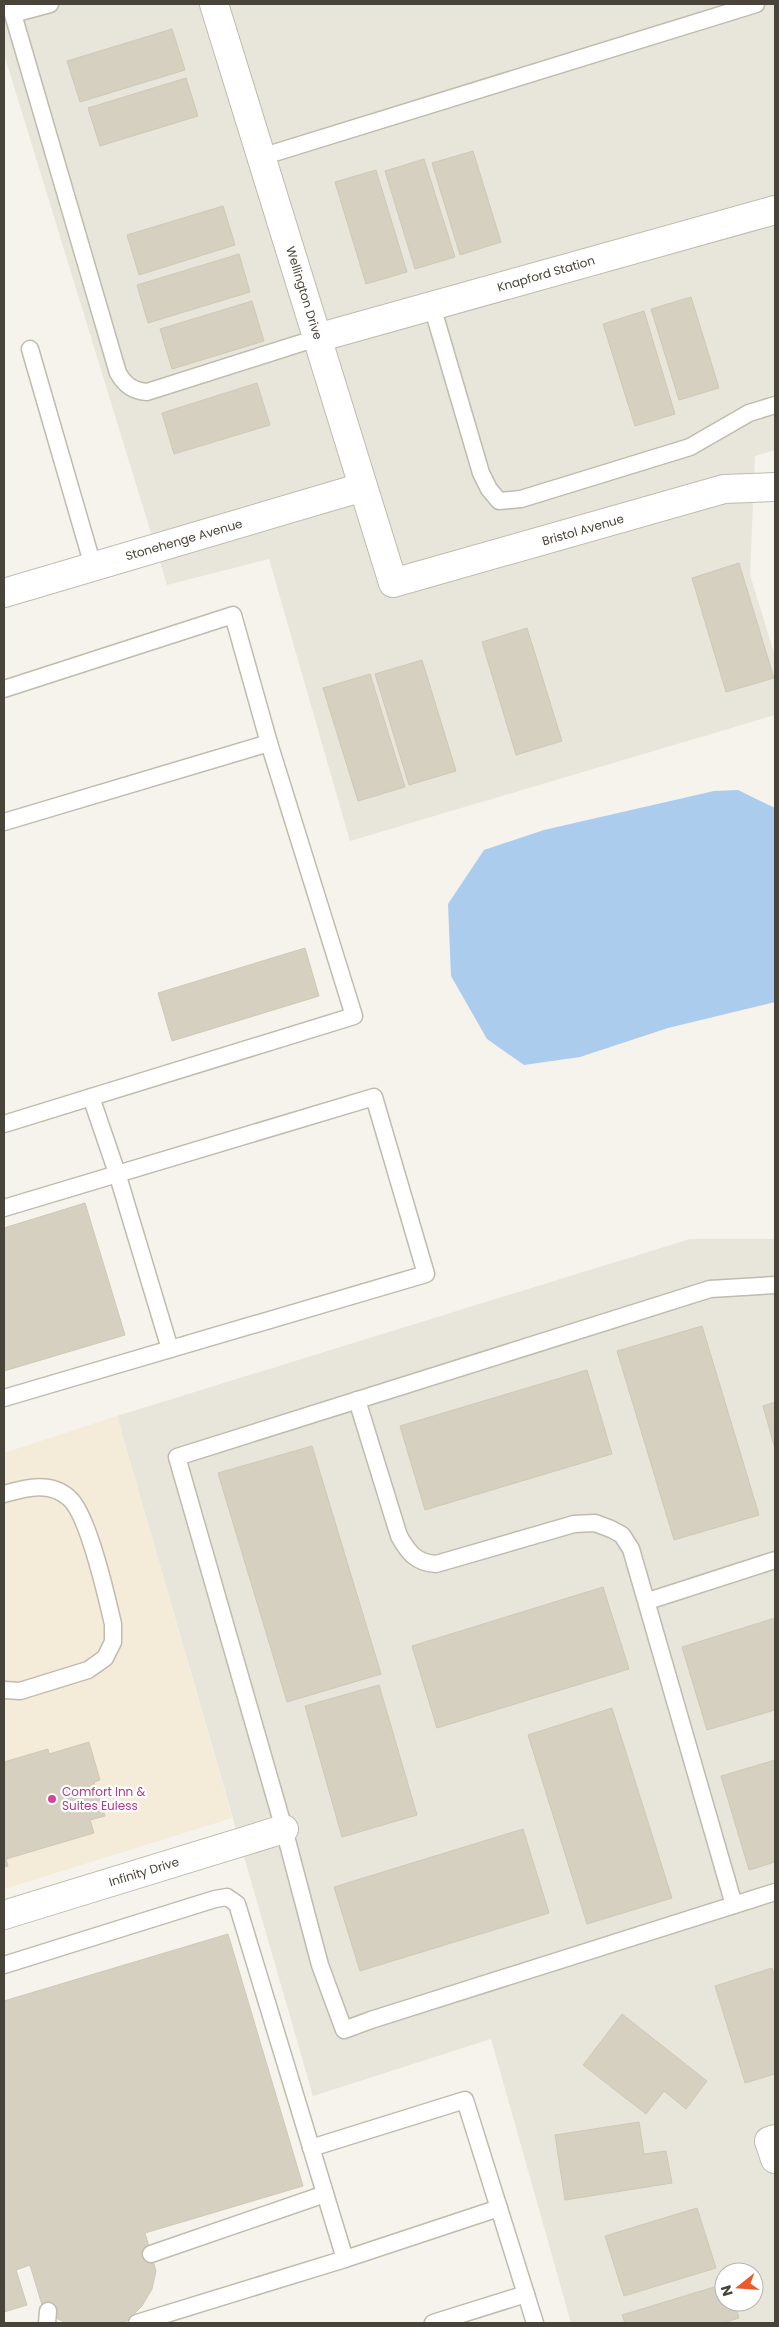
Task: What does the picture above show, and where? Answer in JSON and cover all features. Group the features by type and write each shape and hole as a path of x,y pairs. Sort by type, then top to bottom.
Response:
{"street":[{"name":"Wellington Drive","path":"214,4 393,583"},
{"name":"Knapford Station","path":"317,338 775,210"},
{"name":"Stonehenge Avenue","path":"4,593 364,487"},
{"name":"Bristol Avenue","path":"393,583 724,489 775,487"},
{"name":"Infinity Drive","path":"4,1915 284,1830"},
{"path":"775,2139 769,2141 775,2160"}],"lane":[{"path":"50,4 12,9 118,373 125,384 138,391 147,392 317,338"},
{"path":"261,157 756,4"},
{"path":"432,306 481,473 499,501 522,499 690,447 749,413 775,405"},
{"path":"30,348 93,566"},
{"path":"4,689 232,616 354,1016 4,1124"},
{"path":"4,822 269,742"},
{"path":"91,1097 117,1173 170,1349"},
{"path":"4,1208 374,1097 426,1274 4,1398"},
{"path":"775,1285 710,1289 177,1457 284,1830 320,1965 344,2030 775,1892"},
{"path":"357,1400 400,1536 408,1550 425,1563 436,1564 574,1524 595,1523 622,1535 631,1549 648,1601 734,1905"},
{"path":"4,1494 36,1486 52,1489 70,1498 82,1517 113,1624 113,1642 105,1658 88,1670 20,1691 4,1690"},
{"path":"648,1601 775,1560"},
{"path":"4,1965 215,1899 227,1897 238,1904 345,2258"},
{"path":"311,2148 465,2100 535,2323"},
{"path":"151,2254 325,2194"},
{"path":"137,2323 499,2208"},
{"path":"433,2323 526,2294"}],"shaded area":[{"path":"4,4 775,4 775,450 755,456 750,575 775,656 775,715 350,841 269,559 167,585 4,54"},
{"path":"690,1239 775,1239 775,2323 571,2323 491,2039 313,2096 117,1416"},
{"path":"117,1416 232,1818 4,1889 4,1453"}],"water":[{"path":"738,790 775,808 775,1002 668,1028 580,1057 524,1065 487,1039 451,976 448,904 484,850 544,830 714,791"}],"building":[{"path":"172,29 185,70 80,102 67,61"},
{"path":"186,78 198,116 100,146 88,108"},
{"path":"473,151 501,242 460,255 432,163"},
{"path":"424,159 455,257 415,269 385,171"},
{"path":"376,170 407,272 366,284 335,182"},
{"path":"223,206 235,245 139,275 127,235"},
{"path":"239,254 250,292 148,323 137,285"},
{"path":"691,297 719,388 679,400 651,309"},
{"path":"252,301 264,341 172,369 160,329"},
{"path":"644,311 675,414 635,426 603,324"},
{"path":"257,383 270,425 174,454 162,413"},
{"path":"739,563 774,678 726,692 692,578"},
{"path":"527,628 562,741 516,755 482,642"},
{"path":"422,660 456,771 409,785 375,674"},
{"path":"370,674 405,787 358,801 323,688"},
{"path":"305,948 319,996 172,1041 158,993"},
{"path":"85,1203 125,1335 4,1371 4,1228"},
{"path":"702,1326 759,1515 674,1540 617,1351"},
{"path":"587,1370 612,1454 425,1510 400,1426"},
{"path":"775,1402 775,1449 763,1406"},
{"path":"312,1446 381,1674 287,1702 218,1473"},
{"path":"603,1587 629,1669 437,1728 412,1646"},
{"path":"775,1618 775,1710 707,1730 682,1647"},
{"path":"379,1685 417,1815 342,1837 305,1706"},
{"path":"612,1708 672,1898 587,1924 528,1735"},
{"name":"Comfort Inn & Suites Euless","path":"89,1742 100,1780 94,1782 105,1816 90,1820 94,1833 6,1859 8,1866 4,1867 4,1762 48,1749 49,1754"},
{"path":"775,1760 775,1862 749,1870 721,1776"},
{"path":"523,1829 549,1913 360,1971 334,1887"},
{"path":"228,1934 303,2186 145,2233 156,2271 152,2289 142,2306 128,2320 121,2323 66,2323 56,2318 42,2305 30,2265 16,2270 27,2305 4,2312 4,2001"},
{"path":"772,1968 775,1978 775,2074 745,2083 715,1986"},
{"path":"622,2014 707,2081 686,2109 664,2091 646,2114 583,2065"},
{"path":"639,2122 644,2154 666,2151 672,2183 565,2200 555,2135"},
{"path":"697,2208 714,2262 714,2269 624,2296 605,2236"},
{"path":"714,2287 714,2312 737,2312 739,2318 723,2323 625,2323 622,2315"}],"place":[{"name":"Comfort Inn & Suites Euless","path":"52,1799"}]}
